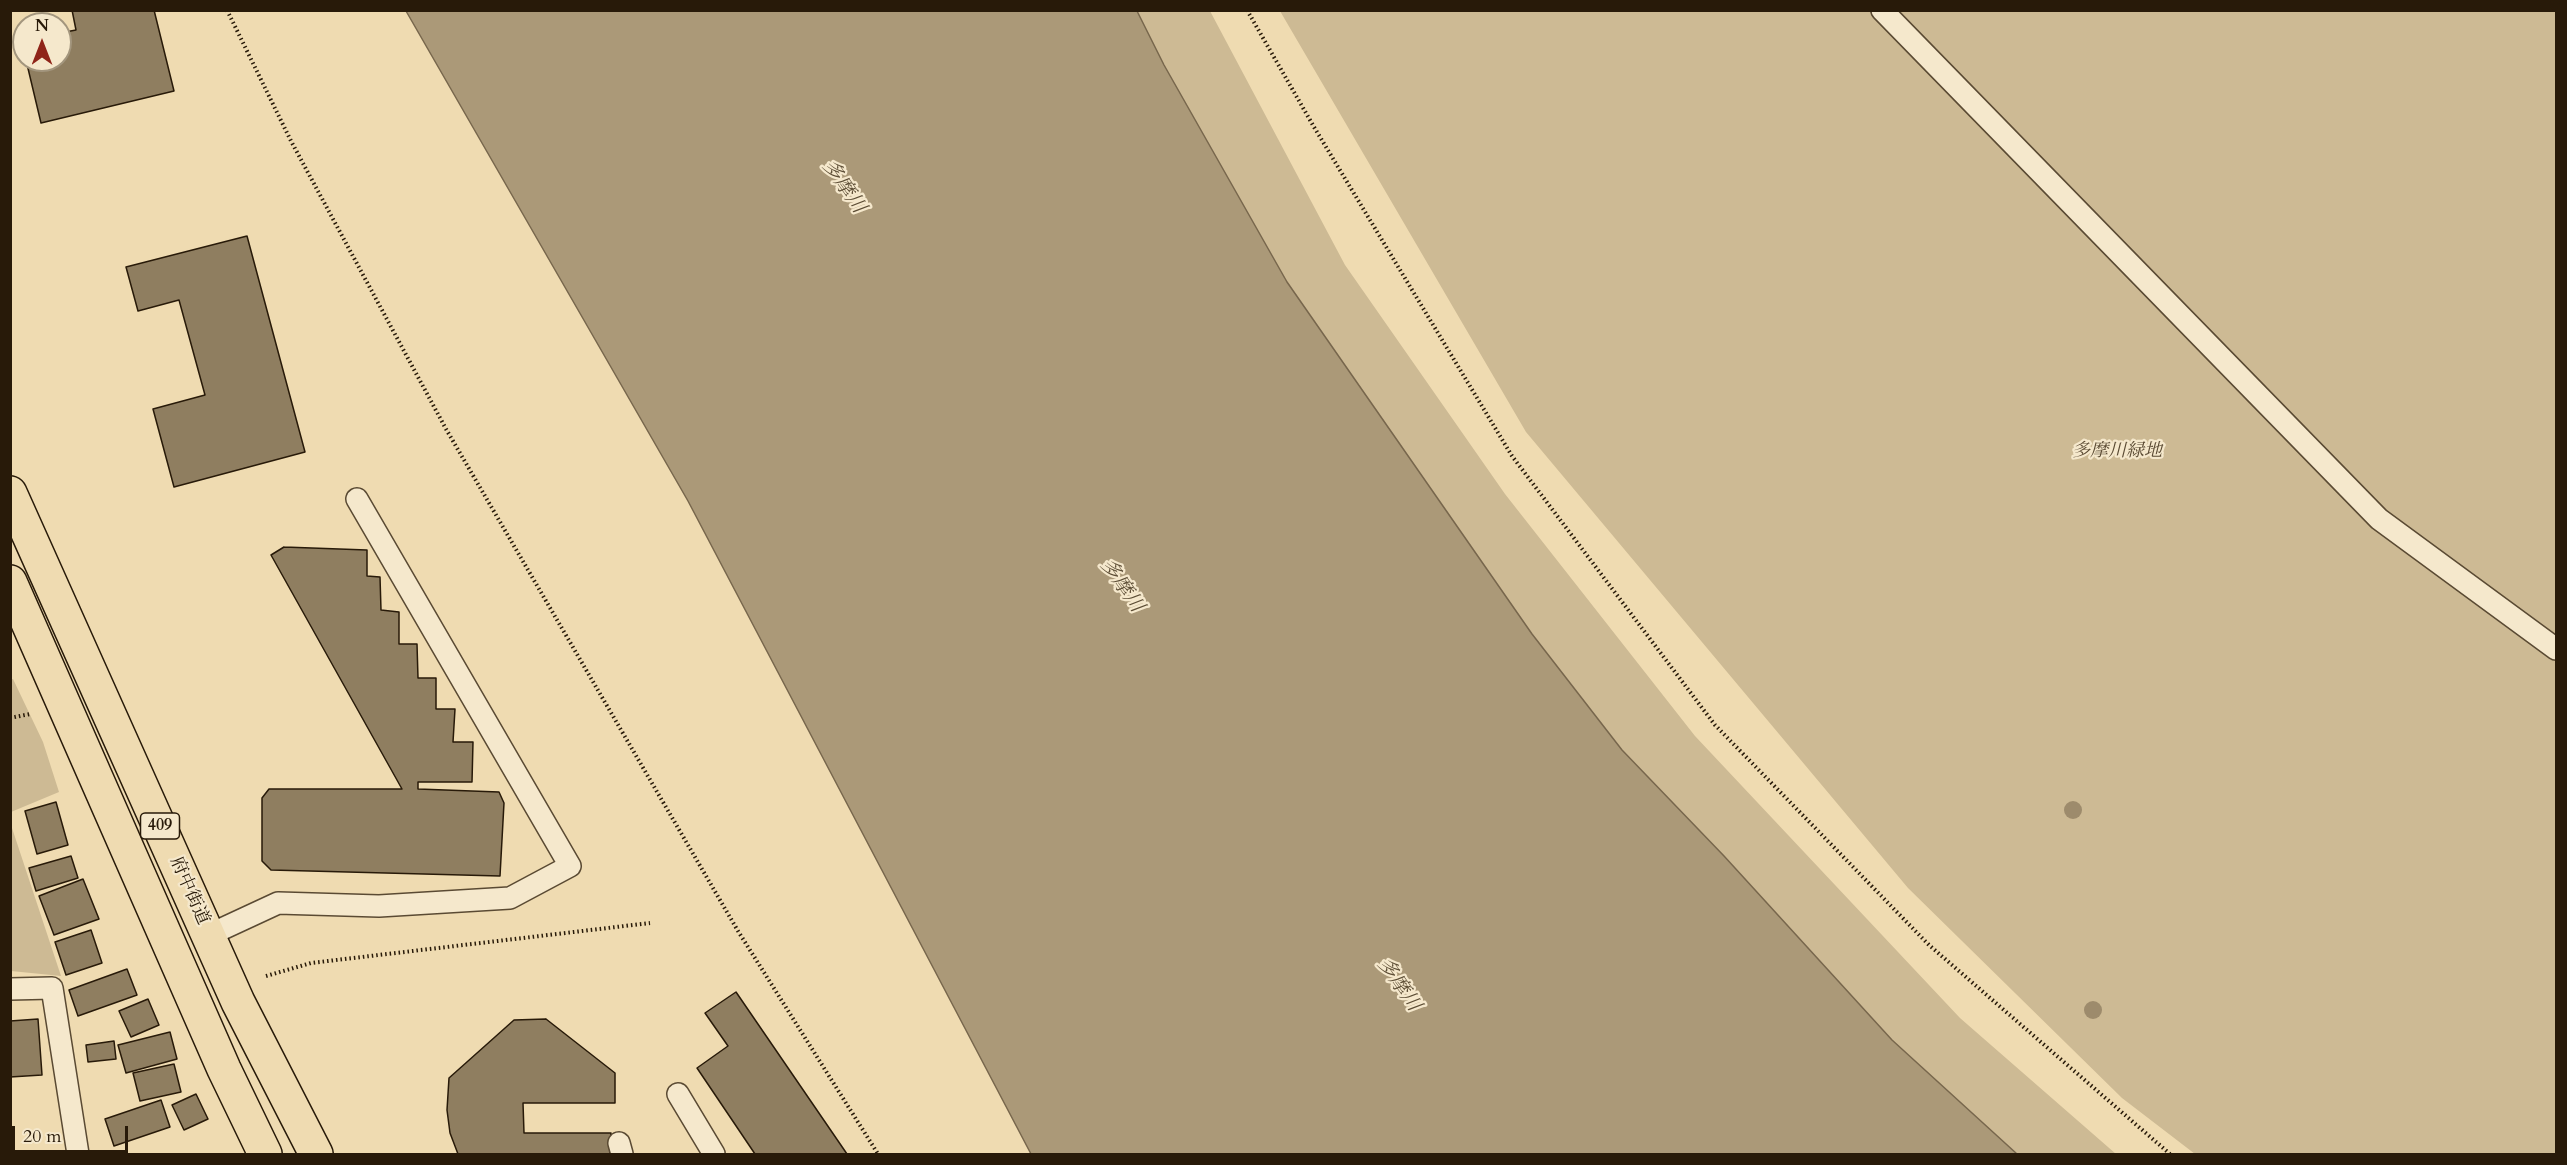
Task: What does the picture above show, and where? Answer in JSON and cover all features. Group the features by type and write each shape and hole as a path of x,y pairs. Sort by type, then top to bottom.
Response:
{"highway":[{"name":"府中街道","path":"10,493 238,1002 316,1155"},
{"name":"409","path":"10,582 224,1070 265,1155"}],"lane":[{"path":"1882,10 2379,519 2556,649"},
{"path":"209,935 278,903 379,906 510,898 570,866 357,500"},
{"path":"10,989 52,988 78,1155"},
{"path":"678,1094 714,1155"}],"path":[{"path":"226,10 291,141 446,429 738,931 878,1155"},
{"path":"1247,10 1314,127 1512,456 1715,725 1929,945 2170,1155"},
{"path":"10,718 37,713"},
{"path":"266,976 312,963 650,923"}],"green space":[{"path":"1137,11 1210,11 1345,265 1505,494 1695,736 1960,1018 2116,1154 2017,1154 1892,1040 1724,856 1622,750 1532,634 1287,282 1164,65"},
{"name":"多摩川緑地","path":"1280,11 2556,11 2556,1154 2195,1154 2122,1098 1908,888 1526,432"},
{"path":"13,679 43,742 59,792 11,812 10,680"},
{"path":"11,825 61,976 11,971"}],"water":[{"name":"多摩川","path":"406,11 1137,11 1164,65 1287,282 1532,634 1622,750 1724,856 1892,1040 2017,1154 1031,1154 688,501"}],"building":[{"path":"72,10 154,10 174,91 41,123 29,72 72,72 72,31 76,30"},
{"path":"247,236 305,452 174,487 153,409 205,395 179,300 138,311 126,267"},
{"path":"284,547 367,550 367,576 380,577 381,610 399,612 399,644 417,644 418,678 436,678 436,709 455,709 453,742 473,742 472,782 418,782 418,789 499,792 504,803 500,876 271,870 262,861 262,798 269,789 402,789 271,555"},
{"path":"56,802 68,845 37,854 25,811"},
{"path":"71,856 78,878 36,891 29,868"},
{"path":"83,879 99,919 54,935 39,896"},
{"path":"91,930 102,963 66,975 55,942"},
{"path":"127,969 137,995 78,1016 69,990"},
{"path":"736,992 847,1154 755,1154 697,1068 728,1046 705,1013"},
{"path":"148,999 159,1025 131,1037 119,1011"},
{"path":"38,1019 42,1075 10,1077 10,1021"},
{"path":"546,1019 615,1073 615,1103 523,1103 524,1133 611,1133 610,1154 458,1154 450,1133 447,1110 449,1078 514,1020"},
{"path":"170,1032 177,1059 126,1073 118,1045"},
{"path":"114,1041 116,1059 88,1062 86,1045"},
{"path":"174,1064 181,1092 140,1101 133,1073"},
{"path":"196,1094 208,1119 184,1130 172,1105"},
{"path":"161,1100 170,1127 114,1146 105,1119"}]}
